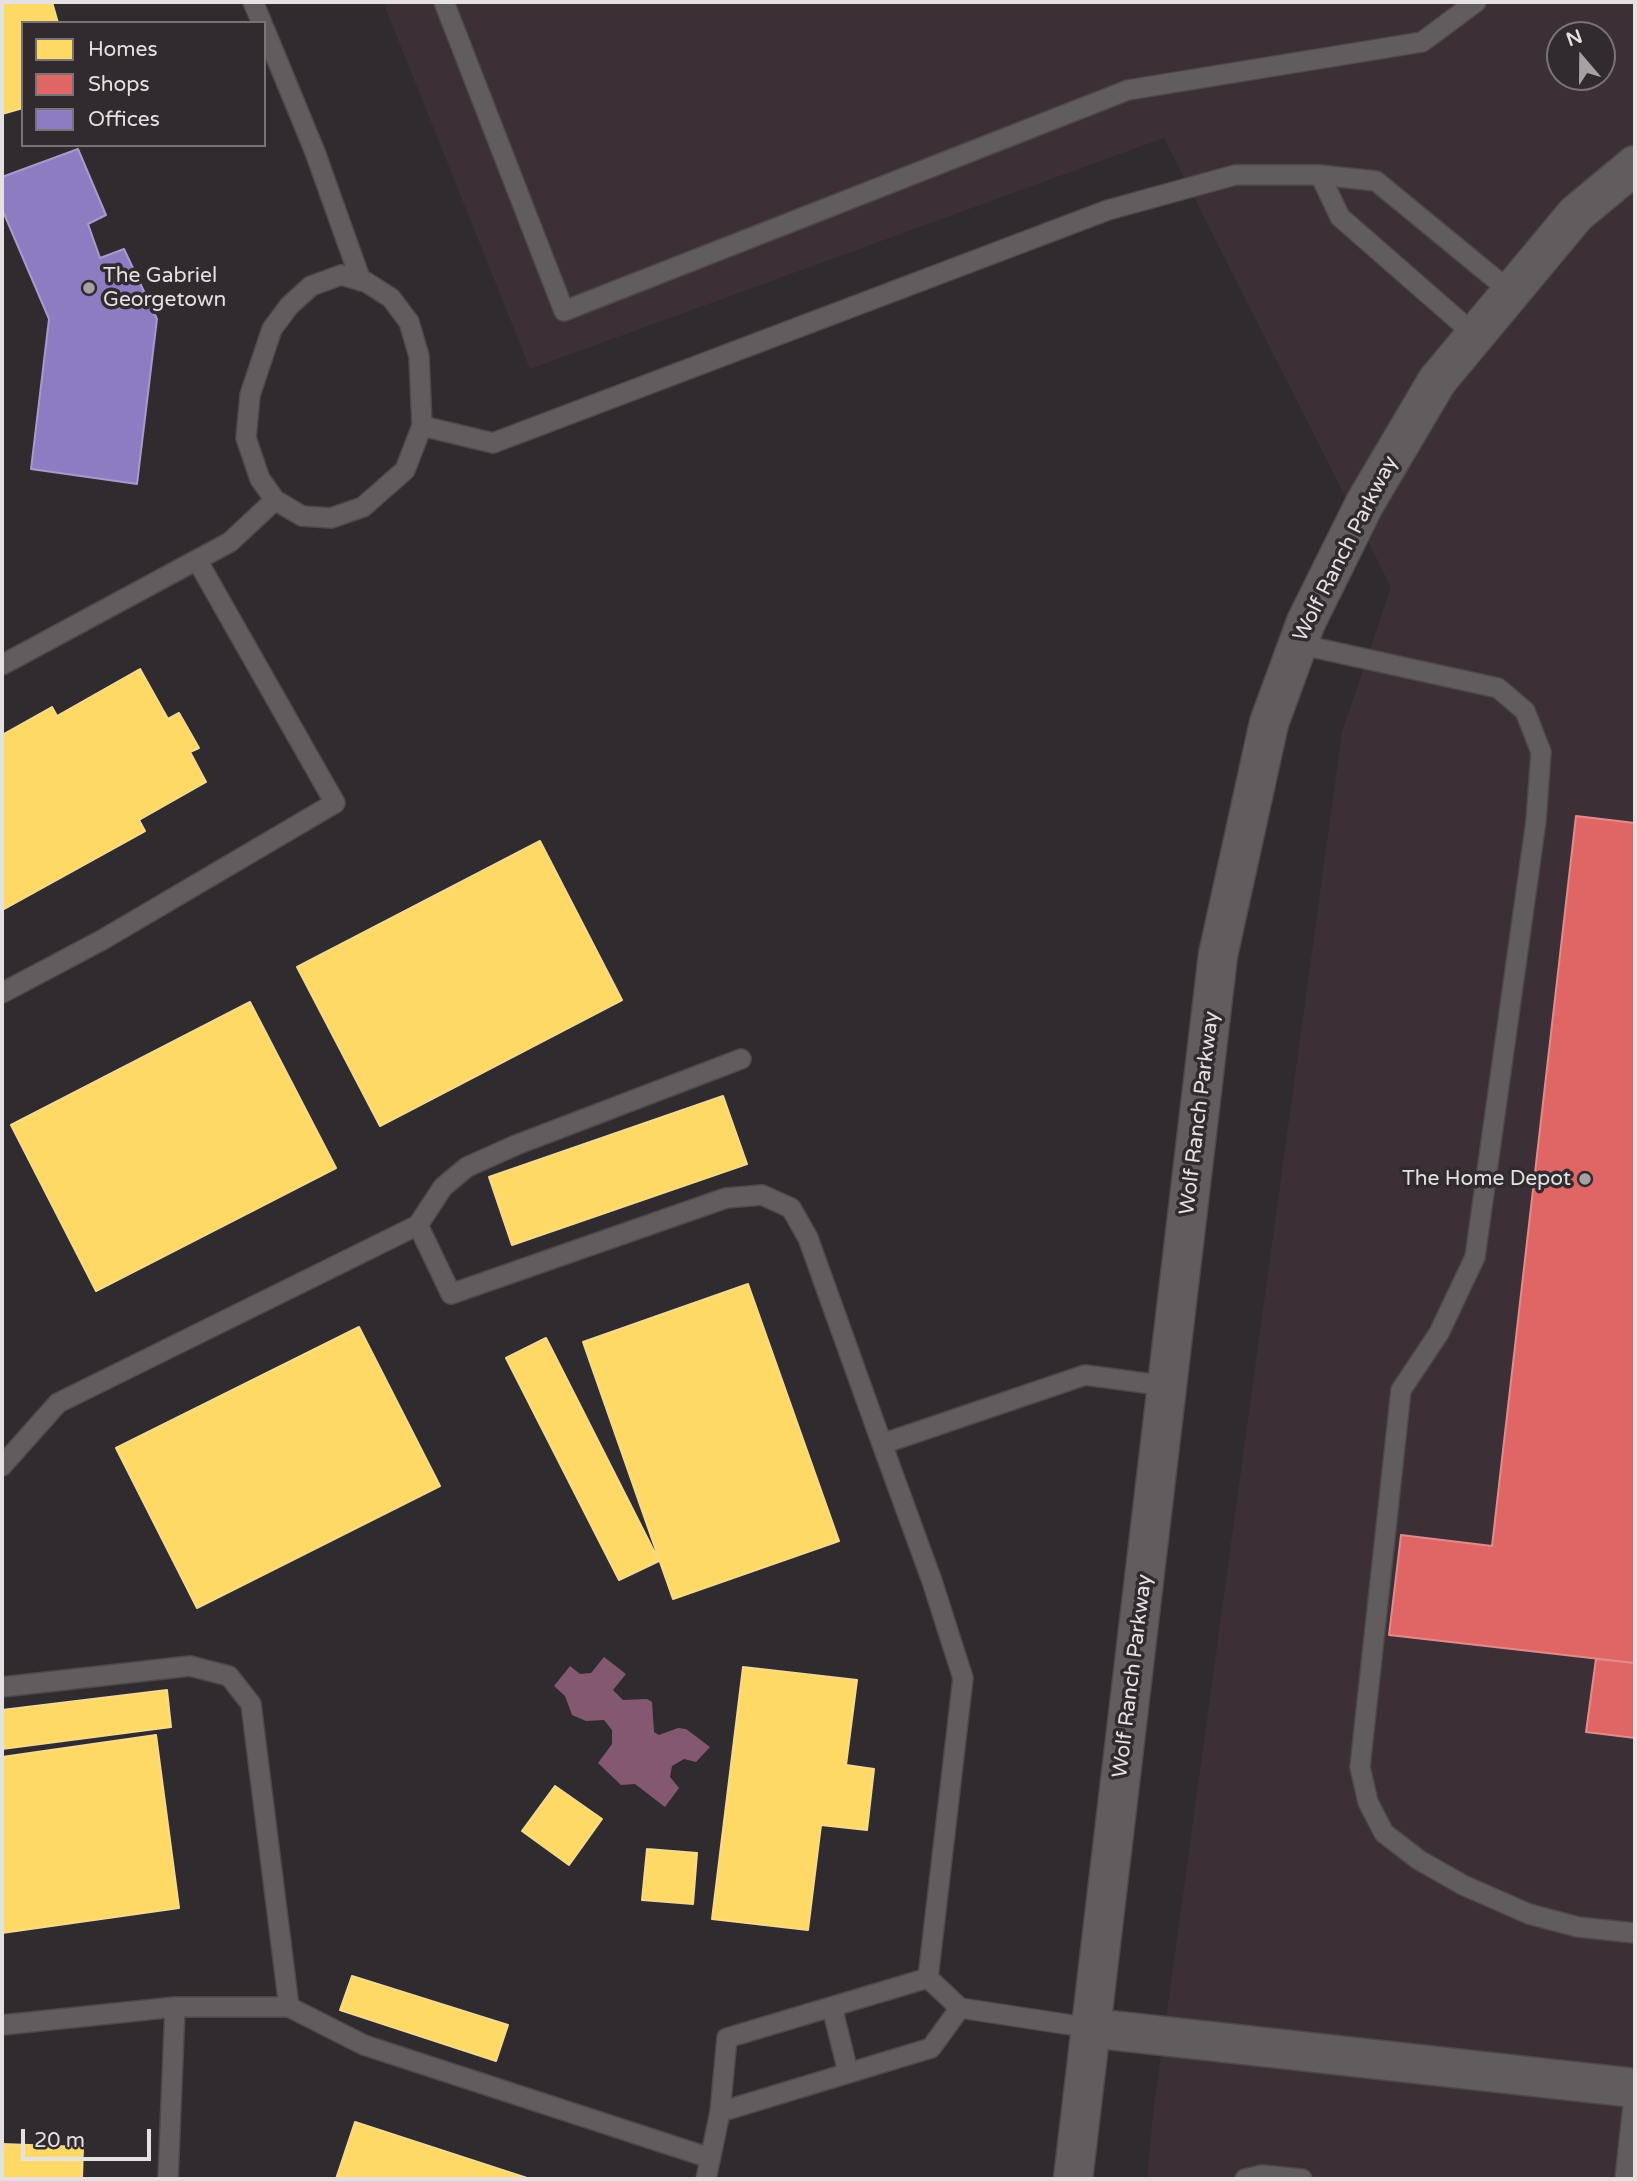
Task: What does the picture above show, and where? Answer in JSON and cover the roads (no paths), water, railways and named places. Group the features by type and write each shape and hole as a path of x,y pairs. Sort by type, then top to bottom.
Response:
{"street":[{"name":"Wolf Ranch Parkway","path":"1073,2179 1218,955 1269,723 1297,644 1365,503 1437,381 1576,214 1635,165"},
{"path":"1091,2028 1635,2088"}],"lane":[{"path":"253,2 261,21"},
{"path":"444,2 564,311 1128,90 1422,41 1476,2"},
{"path":"266,33 315,152 361,281"},
{"path":"422,426 494,443 1108,210 1235,175 1320,175 1376,181 1511,292"},
{"path":"1320,175 1340,217 1475,335"},
{"path":"341,275 361,281 391,298 409,322 419,356 422,426 405,470 363,507 331,518 322,518 302,516 275,500 260,479 246,438 250,395 264,348 278,321 311,286 341,275"},
{"path":"2,665 230,542 275,500"},
{"path":"2,993 102,940 335,803 197,560"},
{"path":"1297,644 1498,688 1525,711 1541,752 1536,821 1475,1257 1439,1333 1401,1390 1360,1767 1368,1802 1384,1833 1419,1860 1463,1885 1529,1914 1578,1927 1635,1933"},
{"path":"2,1466 58,1403 418,1225 443,1187 467,1167 516,1145 741,1059"},
{"path":"418,1225 451,1294 726,1198 762,1195 791,1208 808,1238 932,1581 962,1678 928,1978"},
{"path":"882,1444 1085,1375 1167,1386"},
{"path":"2,1687 190,1666 229,1676 251,1704 289,2007"},
{"path":"706,2179 720,2112 727,2038 928,1978"},
{"path":"928,1978 960,2008 1091,2028"},
{"path":"168,2179 175,2007"},
{"path":"2,2025 175,2007 289,2007 364,2045 710,2158"},
{"path":"832,2007 848,2072"},
{"path":"720,2112 931,2048 960,2008"},
{"path":"1625,2179 1635,2088"},
{"path":"1245,2179 1262,2175 1302,2179"}],"place":[{"name":"The Gabriel Georgetown","path":"89,288"},
{"name":"The Home Depot","path":"1585,1179"}]}
